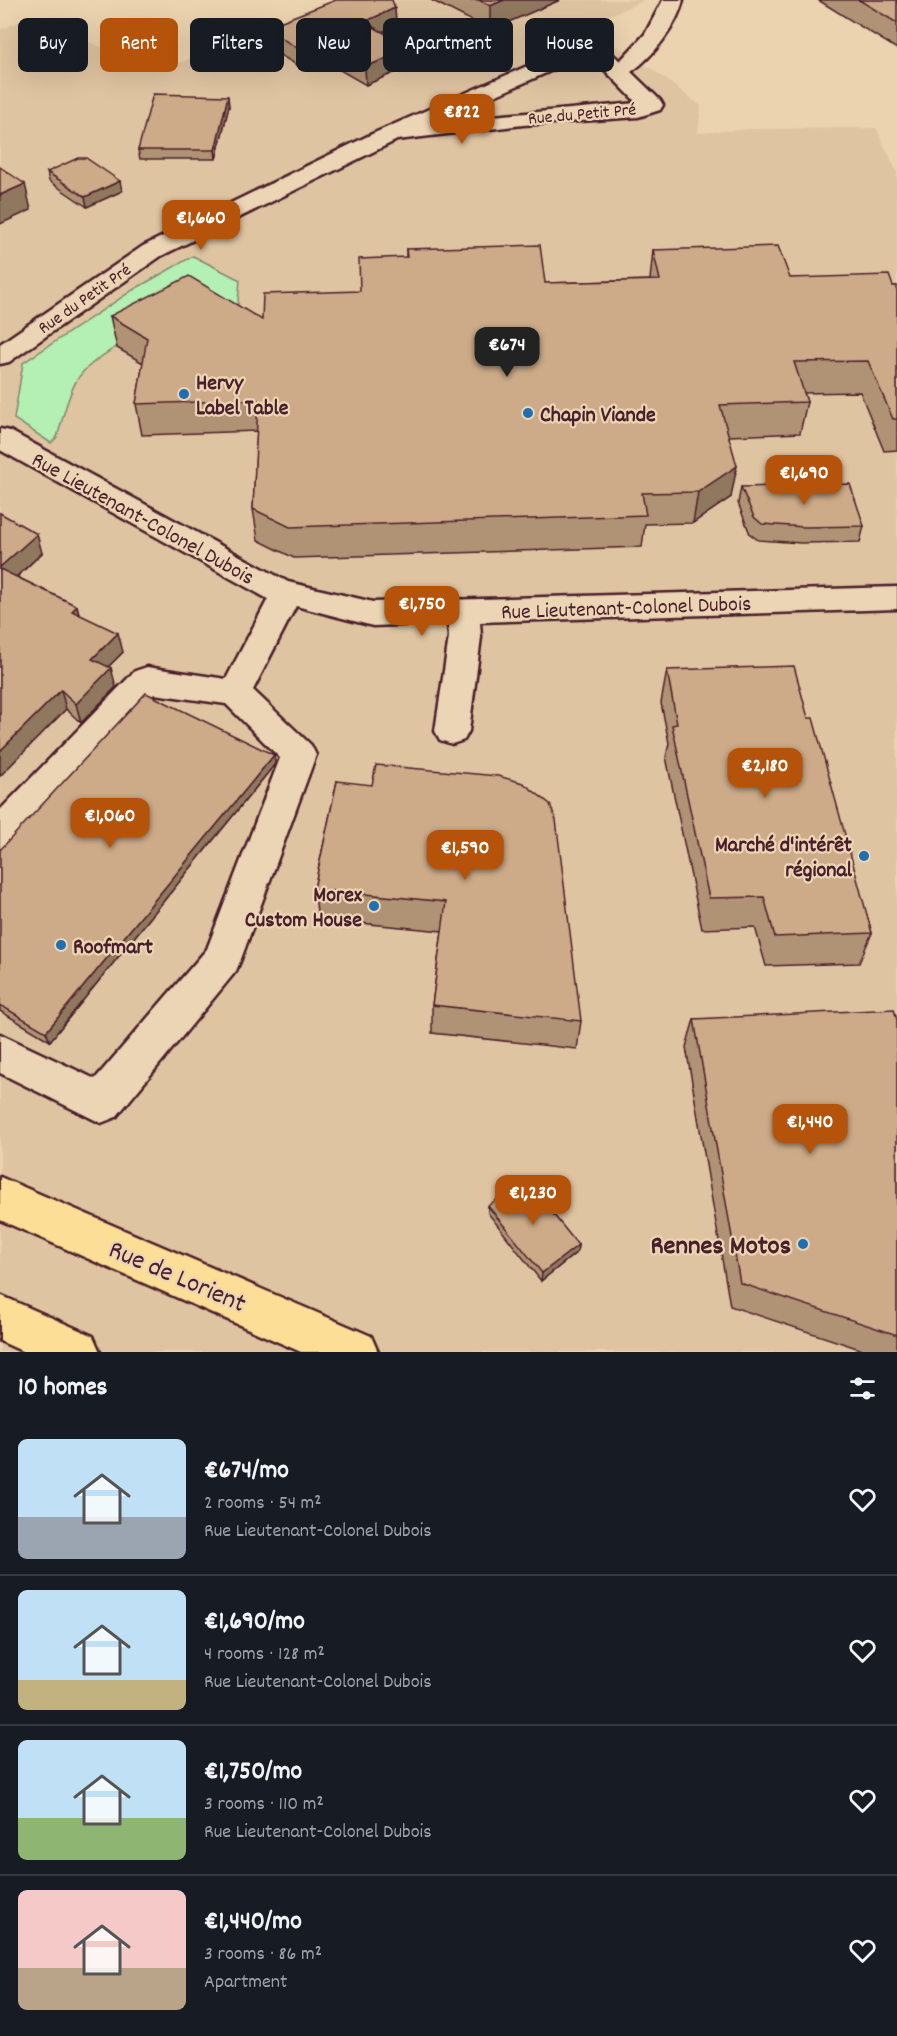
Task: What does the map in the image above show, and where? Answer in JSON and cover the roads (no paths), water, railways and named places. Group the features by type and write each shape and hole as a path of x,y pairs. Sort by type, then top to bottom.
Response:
{"main road":[{"name":"Rue de Lorient","path":"0,1198 355,1352"},
{"path":"0,1318 77,1352"}],"street":[{"path":"618,72 636,61 644,51 671,8 673,0"},
{"name":"Rue du Petit Pré","path":"0,356 152,251 396,133 578,51 597,50 652,105 638,110 523,118 396,133"},
{"name":"Rue Lieutenant-Colonel Dubois","path":"0,438 287,593 373,614 897,598"},
{"path":"235,693 287,593"},
{"path":"452,731 465,637 463,611"},
{"path":"0,834 147,680 235,693 299,755 222,959 100,1103 0,1053"}],"place":[{"name":"Hervy Label Table","path":"184,394"},
{"name":"Chapin Viande","path":"528,413"},
{"name":"Marché d'intérêt régional","path":"864,856"},
{"name":"Morex Custom House","path":"374,906"},
{"name":"Roofmart","path":"61,945"},
{"name":"Rennes Motos","path":"803,1244"}]}
